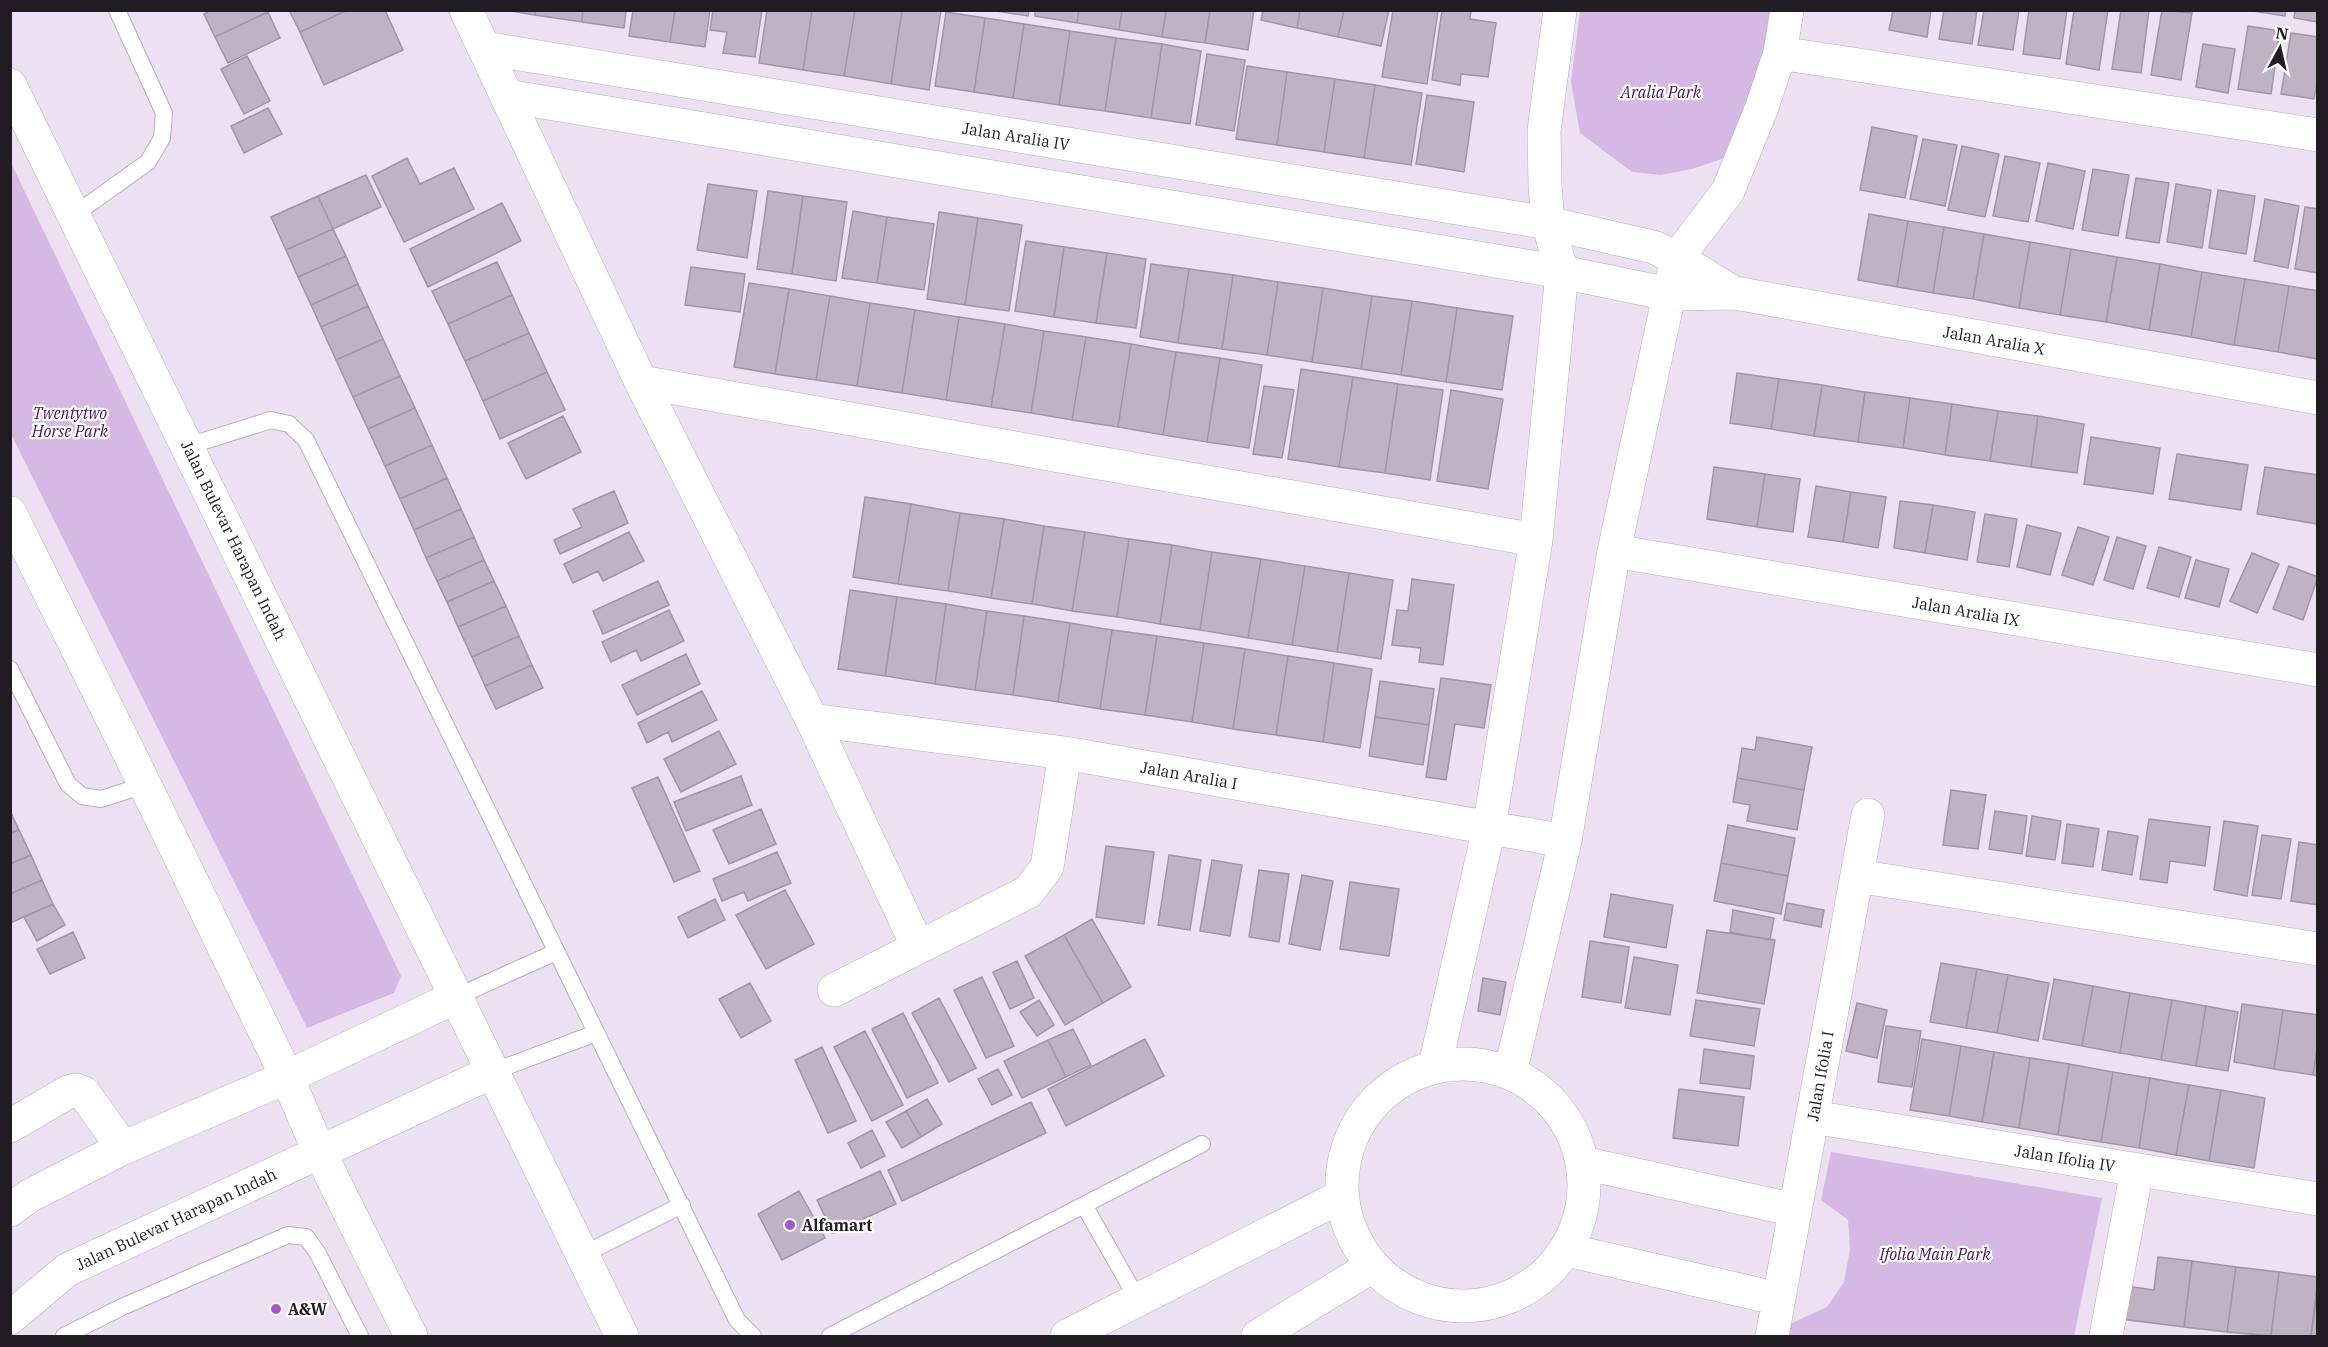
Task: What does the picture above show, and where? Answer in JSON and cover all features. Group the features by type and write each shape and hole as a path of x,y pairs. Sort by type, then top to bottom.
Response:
{"street":[{"path":"466,10 641,382 812,720 918,947"},
{"path":"1436,1066 1489,828 1536,540 1562,272 1548,223 1544,131 1560,10"},
{"path":"1510,1073 1564,842 1614,551 1677,258 1728,191 1762,107 1780,53 1787,10"},
{"name":"Jalan Aralia IV","path":"484,48 1548,223 1653,247 1677,258 1735,293"},
{"path":"1780,53 2318,135"},
{"name":"Jalan Bulevar Harapan Indah","path":"10,85 622,1336"},
{"name":"Jalan Aralia X","path":"507,96 1562,272 1669,294 1735,293 2318,398"},
{"path":"641,382 1536,540"},
{"path":"10,513 287,1077 319,1151 411,1336"},
{"name":"Jalan Aralia IX","path":"1614,551 2318,670"},
{"name":"Jalan Aralia I","path":"812,720 1065,753 1564,842"},
{"path":"834,990 1028,892 1047,867 1065,753"},
{"name":"Jalan Ifolia I","path":"1772,1336 1868,815"},
{"path":"1857,876 2318,949"},
{"path":"10,1210 29,1196 123,1148 287,1077 456,996"},
{"path":"1473,1064 1510,1073 1544,1094 1569,1125 1583,1163 1584,1208 1567,1250 1536,1283 1496,1303 1451,1307 1407,1294 1371,1267 1350,1235 1340,1197 1344,1154 1363,1114 1395,1084 1436,1066 1473,1064"},
{"name":"Jalan Bulevar Harapan Indah","path":"10,1318 68,1270 492,1072"},
{"path":"10,1126 68,1092 76,1090 84,1093 123,1148"},
{"name":"Jalan Ifolia IV","path":"1812,1117 2318,1199"},
{"path":"1583,1163 1795,1210"},
{"path":"2106,1336 2137,1170"},
{"path":"1067,1336 1340,1197"},
{"path":"1567,1250 1779,1299"},
{"path":"1258,1336 1371,1267"}],"lane":[{"path":"74,215 148,162 162,138 164,113 117,10"},
{"path":"188,446 271,420 289,424 306,440 736,1320 753,1336"},
{"path":"10,669 68,784 82,796 100,799 145,786"},
{"path":"456,996 556,952"},
{"path":"492,1072 596,1033"},
{"path":"830,1336 1202,1144"},
{"path":"582,1255 681,1205"},
{"path":"1084,1206 1138,1300"},
{"path":"64,1336 288,1235 306,1237 317,1251 360,1336"}],"green space":[{"name":"Aralia Park","path":"1580,11 1775,11 1750,127 1722,159 1692,169 1661,175 1632,172 1580,133 1571,82"},
{"name":"Twentytwo Horse Park","path":"11,163 401,976 394,993 307,1028 11,434"},
{"name":"Ifolia Main Park","path":"1831,1152 2102,1198 2074,1336 1788,1336 1790,1324 1827,1307 1844,1282 1850,1249 1848,1220 1821,1200"}],"building":[{"path":"211,10 267,10 268,12 215,37 204,14"},
{"path":"289,10 348,10 300,32"},
{"path":"348,10 385,10 403,50 324,85 300,32"},
{"path":"505,10 535,10 535,15"},
{"path":"535,10 583,10 582,22 535,15"},
{"path":"583,10 626,10 624,28 582,22"},
{"path":"633,10 675,10 670,42 629,36"},
{"path":"675,10 710,10 705,47 670,42"},
{"path":"713,10 762,10 755,57 723,53 727,32 710,30"},
{"path":"767,10 812,10 803,70 759,63"},
{"path":"812,10 855,10 844,76 803,70"},
{"path":"855,10 902,10 891,84 844,76"},
{"path":"902,10 941,10 929,90 891,84"},
{"path":"990,10 1029,10 1028,16"},
{"path":"1035,10 1079,10 1077,23 1035,16"},
{"path":"1079,10 1122,10 1119,30 1077,23"},
{"path":"1122,10 1166,10 1162,37 1119,30"},
{"path":"1166,10 1210,10 1205,43 1162,37"},
{"path":"1210,10 1254,10 1248,50 1205,43"},
{"path":"1263,10 1300,10 1297,28 1261,20"},
{"path":"1300,10 1344,10 1338,37 1297,28"},
{"path":"1344,10 1389,10 1381,46 1338,37"},
{"path":"1393,10 1438,11 1427,84 1382,77"},
{"path":"1442,10 1471,10 1470,19 1496,23 1488,77 1461,74 1460,85 1432,80"},
{"path":"1893,10 1931,10 1927,37 1889,30"},
{"path":"1944,10 1977,10 1972,44 1939,39"},
{"path":"1984,10 2019,10 2013,50 1978,45"},
{"path":"2029,10 2067,10 2060,59 2023,54"},
{"path":"2074,10 2108,10 2099,70 2066,64"},
{"path":"2121,10 2149,10 2141,73 2112,69"},
{"path":"2162,10 2192,13 2181,80 2151,75"},
{"path":"2246,10 2286,10 2285,16"},
{"path":"2295,10 2318,10 2318,22 2294,18"},
{"path":"268,12 280,38 228,63 215,37"},
{"path":"946,12 985,18 974,92 935,86"},
{"path":"985,18 1024,24 1013,98 974,92"},
{"path":"1024,24 1070,31 1059,105 1013,98"},
{"path":"2248,26 2280,31 2271,94 2238,89"},
{"path":"1070,31 1116,38 1105,111 1059,105"},
{"path":"2291,33 2318,37 2318,79 2314,99 2281,94"},
{"path":"1116,38 1162,44 1151,118 1105,111"},
{"path":"1162,44 1201,51 1190,124 1151,118"},
{"path":"2203,44 2235,49 2228,93 2196,87"},
{"path":"1207,54 1245,60 1234,131 1196,125"},
{"path":"247,56 270,101 244,114 221,69"},
{"path":"1247,66 1287,72 1277,145 1236,139"},
{"path":"1287,72 1335,79 1324,152 1277,145"},
{"path":"1335,79 1375,85 1364,158 1324,152"},
{"path":"1375,85 1422,93 1411,165 1364,158"},
{"path":"1427,95 1474,102 1464,172 1416,164"},
{"path":"268,108 282,134 244,153 231,126"},
{"path":"1872,127 1917,136 1905,198 1860,190"},
{"path":"1923,139 1957,145 1945,206 1910,199"},
{"path":"1962,146 1999,154 1985,217 1948,210"},
{"path":"2005,156 2040,163 2028,222 1993,216"},
{"path":"407,158 420,184 454,168 474,209 404,242 372,176"},
{"path":"2048,163 2085,171 2073,229 2036,221"},
{"path":"2093,169 2129,175 2118,236 2082,230"},
{"path":"366,175 381,207 333,229 318,196"},
{"path":"2136,178 2169,183 2159,243 2126,238"},
{"path":"708,184 757,191 747,258 697,250"},
{"path":"2176,184 2211,190 2202,248 2167,242"},
{"path":"2218,190 2255,196 2246,254 2209,248"},
{"path":"768,191 803,196 792,274 757,269"},
{"path":"318,196 333,229 286,250 271,217"},
{"path":"803,196 847,202 836,281 792,274"},
{"path":"2265,199 2299,206 2288,268 2254,261"},
{"path":"502,203 521,241 428,287 410,249"},
{"path":"2305,207 2318,209 2318,273 2295,269"},
{"path":"853,211 887,217 877,283 842,278"},
{"path":"939,212 978,218 965,305 927,299"},
{"path":"1869,214 1908,221 1897,287 1858,280"},
{"path":"887,217 934,224 924,290 877,283"},
{"path":"978,218 1022,225 1009,311 965,305"},
{"path":"1908,221 1944,227 1933,293 1897,287"},
{"path":"1944,227 1984,234 1973,299 1933,293"},
{"path":"333,229 346,256 298,277 286,250"},
{"path":"1984,234 2030,242 2019,308 1973,299"},
{"path":"1026,241 1064,247 1054,317 1015,311"},
{"path":"2030,242 2071,249 2060,315 2019,308"},
{"path":"1064,247 1107,253 1096,323 1054,317"},
{"path":"2071,249 2117,257 2106,322 2060,315"},
{"path":"1107,253 1146,259 1136,328 1096,323"},
{"path":"346,256 358,284 311,305 298,277"},
{"path":"2117,257 2160,264 2149,330 2106,322"},
{"path":"497,262 512,295 448,324 432,291"},
{"path":"1151,264 1189,269 1178,343 1140,337"},
{"path":"2160,264 2202,272 2191,337 2149,330"},
{"path":"691,267 745,274 740,312 685,305"},
{"path":"1189,269 1233,275 1222,349 1178,343"},
{"path":"2202,272 2245,279 2234,345 2191,337"},
{"path":"1233,275 1278,282 1267,355 1222,349"},
{"path":"2245,279 2289,286 2278,352 2234,345"},
{"path":"1278,282 1323,288 1312,362 1267,355"},
{"path":"749,283 789,289 775,374 734,367"},
{"path":"358,284 368,306 321,327 311,305"},
{"path":"2289,286 2318,291 2318,359 2278,352"},
{"path":"1323,288 1372,296 1361,369 1312,362"},
{"path":"789,289 830,296 816,380 775,374"},
{"path":"512,295 529,333 465,361 448,324"},
{"path":"830,296 870,303 857,386 816,380"},
{"path":"1372,296 1412,301 1401,375 1361,369"},
{"path":"1412,301 1457,308 1446,382 1401,375"},
{"path":"870,303 915,310 902,393 857,386"},
{"path":"368,306 383,339 336,360 321,327"},
{"path":"1457,308 1513,316 1502,390 1446,382"},
{"path":"915,310 959,317 946,400 902,393"},
{"path":"959,317 1005,324 991,407 946,400"},
{"path":"1005,324 1044,331 1031,413 991,407"},
{"path":"1044,331 1086,337 1072,420 1031,413"},
{"path":"529,333 547,372 483,401 465,361"},
{"path":"1086,337 1131,344 1118,427 1072,420"},
{"path":"383,339 400,376 353,397 336,360"},
{"path":"1131,344 1176,352 1163,435 1118,427"},
{"path":"1176,352 1220,358 1207,442 1163,435"},
{"path":"1220,358 1262,365 1249,448 1207,442"},
{"path":"1301,369 1353,377 1339,467 1288,459"},
{"path":"547,372 565,410 500,439 483,401"},
{"path":"1737,373 1779,379 1771,429 1730,423"},
{"path":"400,376 415,408 368,429 353,397"},
{"path":"1353,377 1398,384 1385,473 1339,467"},
{"path":"1779,379 1822,385 1814,436 1771,429"},
{"path":"1398,384 1443,390 1430,480 1385,473"},
{"path":"1822,385 1865,392 1858,442 1814,436"},
{"path":"1264,386 1294,390 1282,458 1253,454"},
{"path":"1451,390 1503,399 1488,489 1437,481"},
{"path":"1865,392 1910,398 1903,448 1858,442"},
{"path":"1910,398 1952,404 1945,455 1903,448"},
{"path":"1952,404 1998,411 1990,461 1945,455"},
{"path":"415,408 432,445 385,466 368,429"},
{"path":"1998,411 2038,416 2031,467 1990,461"},
{"path":"563,416 581,452 526,479 508,443"},
{"path":"2038,416 2084,424 2077,473 2031,467"},
{"path":"2091,437 2160,448 2153,494 2084,484"},
{"path":"432,445 447,478 400,499 385,466"},
{"path":"2177,454 2248,465 2241,510 2169,499"},
{"path":"1714,467 1765,474 1757,527 1707,519"},
{"path":"2265,467 2318,475 2318,524 2257,514"},
{"path":"1765,474 1800,479 1793,532 1757,527"},
{"path":"447,478 461,509 414,530 400,499"},
{"path":"1816,486 1851,492 1843,542 1808,537"},
{"path":"614,491 628,523 560,554 554,540 582,527 573,509"},
{"path":"1851,492 1886,497 1878,548 1843,542"},
{"path":"865,497 911,504 898,584 853,577"},
{"path":"1900,501 1933,505 1925,553 1894,548"},
{"path":"911,504 960,513 948,591 898,584"},
{"path":"1933,505 1975,512 1967,560 1925,553"},
{"path":"461,509 474,537 426,558 414,530"},
{"path":"960,513 1004,519 991,598 948,591"},
{"path":"1985,514 2017,519 2009,567 1977,562"},
{"path":"1004,519 1044,526 1032,604 991,598"},
{"path":"2027,525 2061,533 2050,575 2017,567"},
{"path":"1044,526 1085,532 1072,611 1032,604"},
{"path":"2078,527 2109,537 2093,585 2062,575"},
{"path":"629,532 644,561 603,581 598,571 573,583 564,564"},
{"path":"1085,532 1129,539 1117,617 1072,611"},
{"path":"474,537 484,560 437,581 426,558"},
{"path":"2117,537 2146,546 2133,589 2104,580"},
{"path":"1129,539 1172,545 1160,624 1117,617"},
{"path":"1172,545 1212,552 1200,630 1160,624"},
{"path":"2159,547 2191,557 2179,597 2147,588"},
{"path":"1212,552 1261,559 1248,638 1200,630"},
{"path":"2252,553 2279,564 2257,613 2230,601"},
{"path":"1261,559 1305,566 1292,645 1248,638"},
{"path":"484,560 494,581 447,602 437,581"},
{"path":"2196,560 2229,569 2219,607 2185,598"},
{"path":"1305,566 1349,573 1337,652 1292,645"},
{"path":"2289,566 2318,577 2303,620 2273,609"},
{"path":"1349,573 1393,580 1381,659 1337,652"},
{"path":"1412,579 1454,585 1443,665 1419,662 1421,648 1392,645 1397,610 1408,611"},
{"path":"494,581 506,606 458,627 447,602"},
{"path":"658,581 669,605 603,634 593,611"},
{"path":"850,590 897,597 885,676 838,669"},
{"path":"897,597 946,604 935,684 885,676"},
{"path":"946,604 987,611 975,690 935,684"},
{"path":"506,606 519,636 472,657 458,627"},
{"path":"669,610 684,641 641,661 636,650 611,662 602,642"},
{"path":"987,611 1024,616 1013,695 975,690"},
{"path":"1024,616 1070,623 1058,702 1013,695"},
{"path":"1070,623 1112,630 1100,709 1058,702"},
{"path":"1112,630 1157,636 1145,715 1100,709"},
{"path":"519,636 532,665 485,686 472,657"},
{"path":"1157,636 1204,643 1192,722 1145,715"},
{"path":"1204,643 1245,649 1233,729 1192,722"},
{"path":"1245,649 1288,656 1276,735 1233,729"},
{"path":"686,654 700,684 637,715 622,685"},
{"path":"1288,656 1334,663 1323,742 1276,735"},
{"path":"1334,663 1372,669 1360,748 1323,742"},
{"path":"532,665 543,688 496,709 485,686"},
{"path":"1441,678 1491,685 1484,728 1455,724 1446,780 1426,777"},
{"path":"1380,681 1434,689 1429,725 1375,717"},
{"path":"702,691 717,720 672,742 668,732 647,743 638,723"},
{"path":"1375,717 1429,725 1423,765 1369,756"},
{"path":"719,731 736,764 681,792 664,759"},
{"path":"1757,737 1812,747 1804,790 1737,778 1742,748 1755,750"},
{"path":"741,776 752,805 686,831 674,802"},
{"path":"658,777 700,871 674,882 632,788"},
{"path":"1737,778 1804,790 1797,830 1747,821 1750,805 1733,802"},
{"path":"1951,790 1986,795 1978,849 1943,845"},
{"path":"761,809 776,844 729,864 713,830"},
{"path":"10,811 19,830 10,833"},
{"path":"1995,811 2027,816 2022,854 1989,849"},
{"path":"2032,816 2061,821 2055,860 2026,856"},
{"path":"2149,819 2210,827 2205,866 2170,861 2167,883 2140,879"},
{"path":"2224,821 2258,826 2247,896 2214,890"},
{"path":"2067,824 2099,829 2093,867 2062,863"},
{"path":"1728,825 1795,838 1788,876 1721,863"},
{"path":"19,830 31,855 10,864 10,833"},
{"path":"2108,831 2138,836 2132,875 2102,870"},
{"path":"2262,835 2291,839 2281,899 2252,895"},
{"path":"2299,842 2318,845 2318,905 2291,901"},
{"path":"1106,846 1154,852 1144,924 1096,917"},
{"path":"777,852 791,883 748,901 744,892 722,901 713,879"},
{"path":"31,855 42,880 10,894 10,864"},
{"path":"1169,855 1201,860 1190,930 1158,925"},
{"path":"1212,860 1242,865 1230,936 1200,931"},
{"path":"1721,863 1788,876 1781,914 1714,901"},
{"path":"1259,870 1289,874 1279,942 1249,937"},
{"path":"1302,875 1333,881 1320,950 1289,944"},
{"path":"42,880 53,904 10,923 10,894"},
{"path":"1350,882 1399,889 1389,956 1340,949"},
{"path":"785,890 814,944 766,969 736,915"},
{"path":"1611,894 1673,905 1666,948 1604,937"},
{"path":"715,899 725,920 688,938 678,917"},
{"path":"1787,903 1824,910 1821,927 1784,920"},
{"path":"53,904 65,925 37,941 24,917"},
{"path":"1733,910 1774,918 1770,940 1730,932"},
{"path":"1092,919 1131,987 1103,1003 1064,935"},
{"path":"1707,930 1775,940 1764,1004 1697,993"},
{"path":"73,932 85,958 50,974 37,949"},
{"path":"1064,935 1103,1003 1065,1025 1025,956"},
{"path":"1590,941 1629,947 1621,1003 1582,997"},
{"path":"1634,957 1678,965 1670,1015 1625,1008"},
{"path":"1017,961 1034,998 1010,1009 993,972"},
{"path":"1941,963 1977,969 1966,1028 1930,1022"},
{"path":"1977,969 2008,975 1997,1033 1966,1028"},
{"path":"2008,975 2049,983 2038,1041 1997,1033"},
{"path":"982,977 1014,1046 986,1058 954,990"},
{"path":"1483,978 1506,982 1500,1015 1478,1011"},
{"path":"2054,979 2093,986 2082,1046 2043,1039"},
{"path":"750,983 771,1021 741,1038 719,999"},
{"path":"2093,986 2130,993 2120,1053 2082,1046"},
{"path":"2130,993 2172,1000 2161,1060 2120,1053"},
{"path":"939,998 976,1068 949,1082 912,1013"},
{"path":"1039,1000 1054,1025 1037,1036 1020,1012"},
{"path":"1696,1000 1760,1009 1754,1046 1690,1036"},
{"path":"2172,1000 2206,1006 2196,1066 2161,1060"},
{"path":"1857,1003 1887,1010 1877,1058 1846,1051"},
{"path":"2242,1004 2283,1010 2274,1069 2234,1062"},
{"path":"2206,1006 2238,1012 2228,1071 2196,1066"},
{"path":"2283,1010 2318,1015 2318,1043 2313,1075 2274,1069"},
{"path":"903,1013 938,1083 907,1098 872,1029"},
{"path":"1886,1026 1921,1031 1912,1087 1878,1082"},
{"path":"1073,1029 1091,1065 1066,1077 1048,1040"},
{"path":"865,1031 903,1105 872,1121 834,1047"},
{"path":"1145,1039 1164,1076 1066,1126 1048,1089"},
{"path":"1922,1039 1961,1046 1949,1116 1910,1110"},
{"path":"1048,1040 1066,1077 1022,1098 1004,1061"},
{"path":"2318,1043 2318,1076 2313,1075"},
{"path":"1961,1046 1994,1052 1982,1122 1949,1116"},
{"path":"822,1047 856,1121 828,1133 795,1060"},
{"path":"1704,1049 1754,1056 1750,1089 1700,1083"},
{"path":"1994,1052 2030,1058 2019,1128 1982,1122"},
{"path":"2030,1058 2069,1064 2058,1135 2019,1128"},
{"path":"2069,1064 2113,1072 2101,1142 2058,1135"},
{"path":"998,1069 1012,1095 992,1105 978,1079"},
{"path":"2113,1072 2150,1078 2139,1148 2101,1142"},
{"path":"2150,1078 2189,1085 2176,1155 2139,1148"},
{"path":"2189,1085 2221,1090 2209,1161 2176,1155"},
{"path":"1679,1089 1744,1097 1738,1146 1673,1138"},
{"path":"2221,1090 2265,1098 2254,1168 2209,1161"},
{"path":"927,1099 942,1124 921,1137 906,1111"},
{"path":"1031,1102 1046,1133 902,1201 888,1170"},
{"path":"906,1111 921,1137 902,1148 886,1122"},
{"path":"872,1130 885,1156 861,1168 848,1143"},
{"path":"880,1171 896,1204 833,1233 817,1200"},
{"path":"799,1191 825,1238 782,1260 758,1214"},
{"path":"2158,1257 2192,1261 2184,1327 2121,1319 2126,1286 2154,1290"},
{"path":"2192,1261 2236,1267 2227,1332 2184,1327"},
{"path":"2236,1267 2279,1272 2271,1336 2227,1332"},
{"path":"2279,1272 2318,1277 2311,1336 2271,1336"},
{"path":"2318,1287 2318,1336 2311,1336"}],"place":[{"name":"Alfamart","path":"790,1225"},
{"name":"A&W","path":"276,1309"}]}
